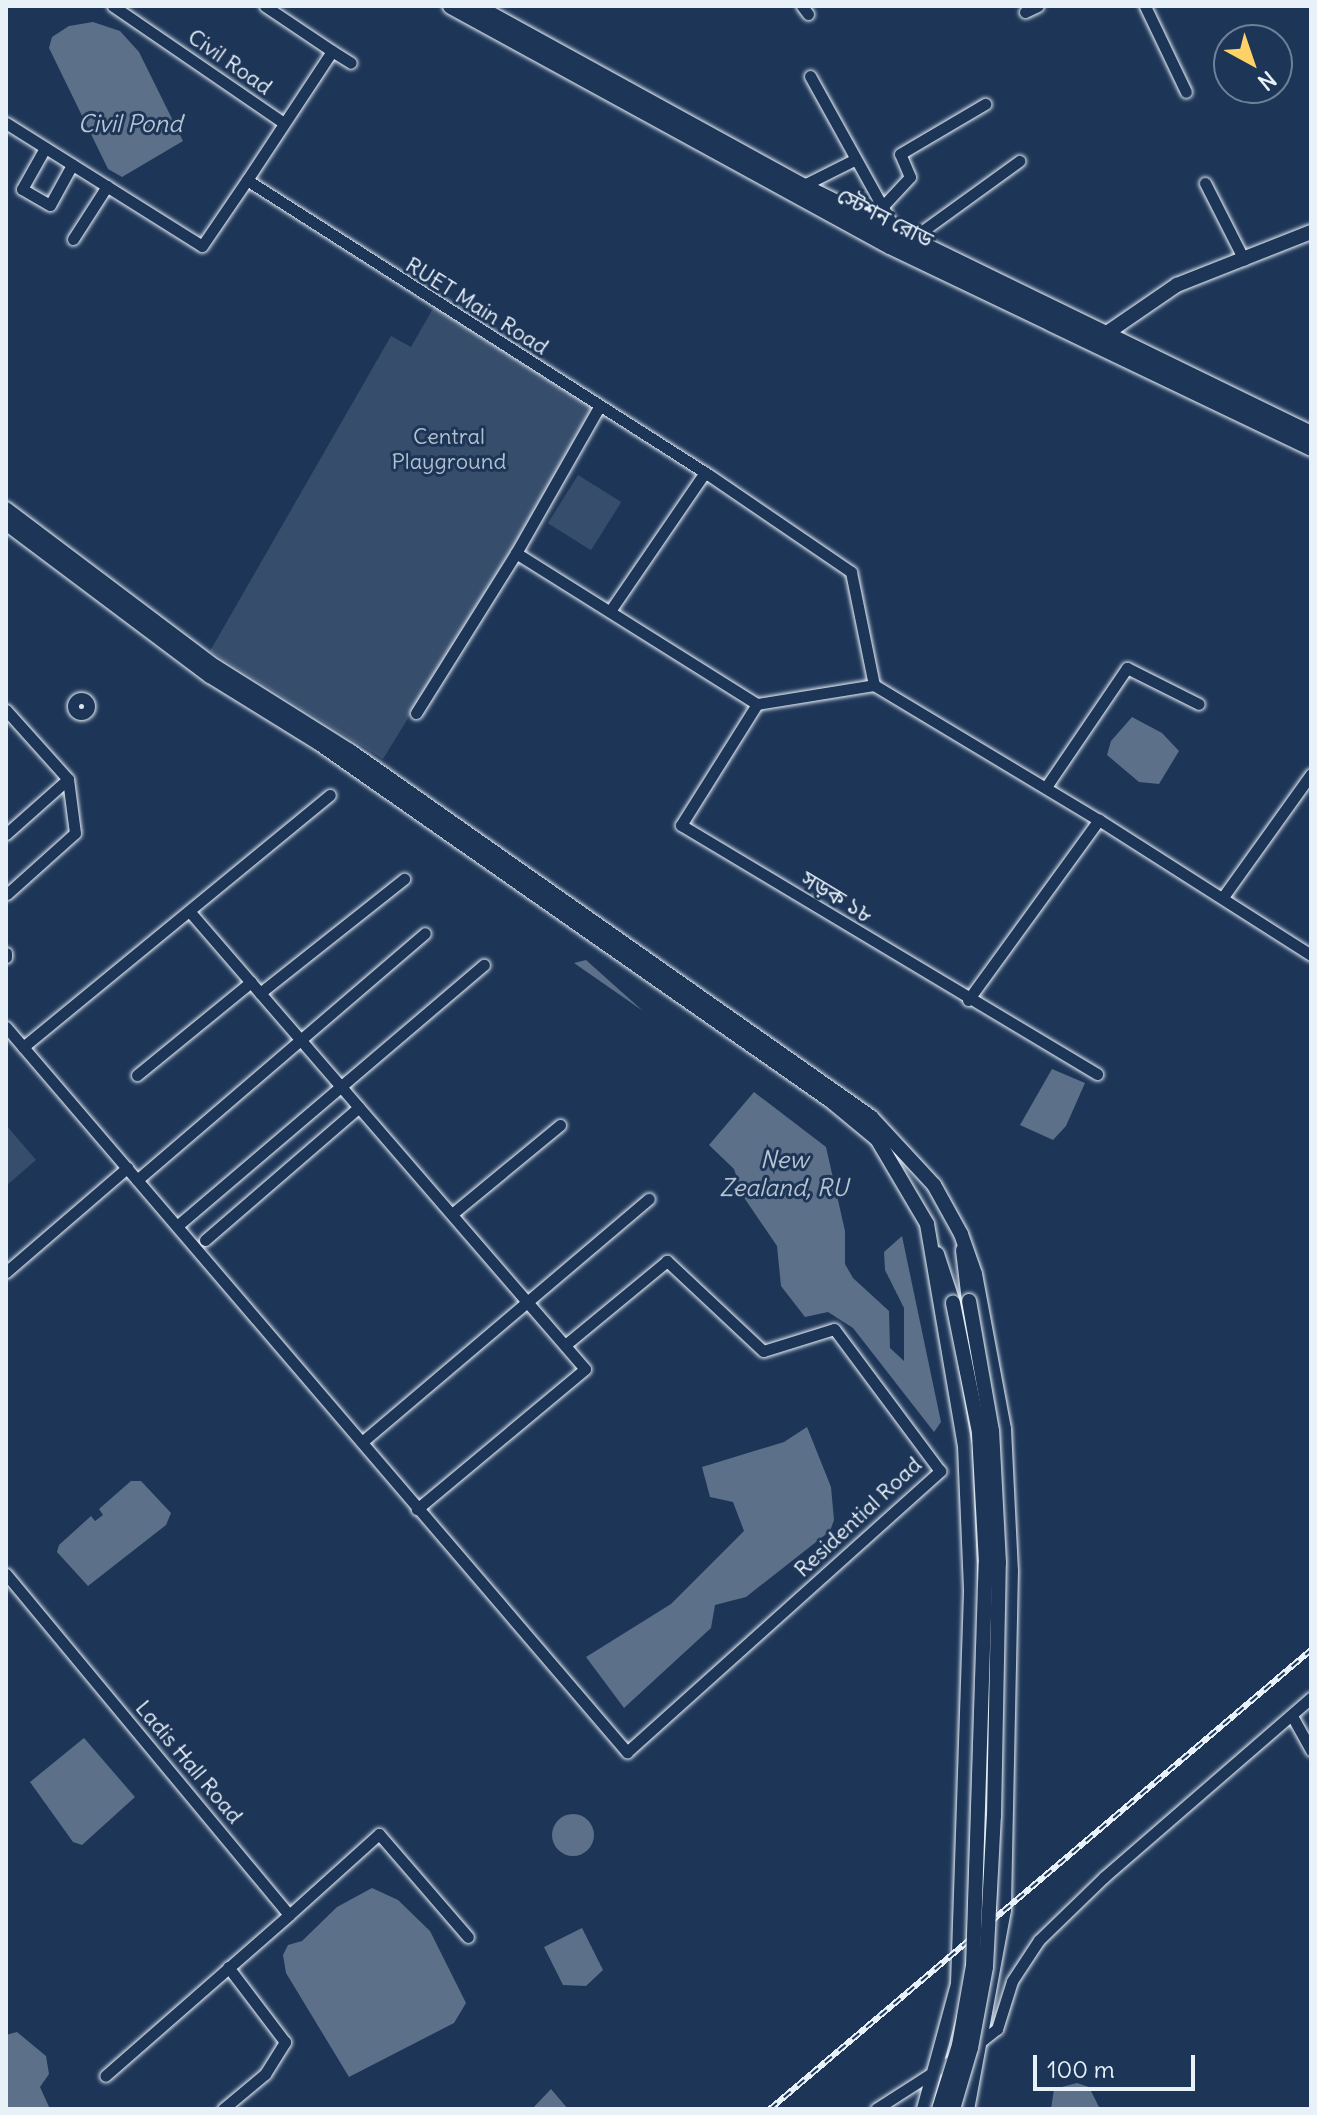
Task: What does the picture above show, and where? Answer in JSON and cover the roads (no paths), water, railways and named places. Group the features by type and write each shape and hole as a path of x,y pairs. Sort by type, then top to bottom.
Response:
{"main road":[{"name":"স্টেশন রোড","path":"451,6 789,193 1097,340 1311,448"},
{"name":"স্টেশন রোড","path":"475,6 802,186 904,236 1097,340 1311,434"},
{"path":"1097,340 1177,285 1311,232"},
{"path":"6,509 216,667 350,751 871,1117 934,1185 961,1234 975,1274 1004,1429 1011,1570 1010,1824 1004,1910 984,2040 967,2109"},
{"path":"6,523 210,676 333,753 831,1101 877,1139 927,1224 953,1303 979,1432 986,1563 973,1966 959,2045 939,2109"},
{"path":"924,2109 958,1984 971,1592 965,1446 927,1224"},
{"path":"953,2109 971,2048 986,1967 994,1816 999,1563 992,1431 969,1301 961,1234"}],"street":[{"name":"Civil Road","path":"113,6 284,123"},
{"path":"265,6 351,63"},
{"path":"1025,12 1038,6"},
{"path":"1145,6 1186,92"},
{"path":"6,123 202,246 332,51"},
{"path":"810,76 854,160 882,207 904,236 1019,161"},
{"path":"882,207 910,177 900,154 985,104"},
{"path":"45,148 22,189 50,205 72,165"},
{"path":"802,186 854,160"},
{"name":"RUET Main Road","path":"247,180 705,472 851,572 874,685"},
{"path":"1205,183 1244,260"},
{"path":"73,239 107,186"},
{"path":"416,713 516,553 599,407"},
{"path":"610,611 705,472"},
{"path":"516,553 757,704 874,685 1046,787 1311,955"},
{"path":"1046,787 1127,668 1199,704"},
{"name":"সড়ক ১৮","path":"757,704 681,825 968,1000 1097,1074"},
{"path":"6,710 68,779 75,833 7,894"},
{"path":"1223,897 1311,774"},
{"path":"6,834 68,779"},
{"path":"23,1047 330,795"},
{"path":"968,1000 1099,820"},
{"path":"260,993 404,879"},
{"path":"6,1027 417,1509 585,1369 190,912"},
{"path":"137,1180 425,933"},
{"path":"177,1226 484,965"},
{"path":"137,1075 251,982"},
{"path":"205,1240 359,1107"},
{"path":"452,1214 560,1125"},
{"path":"6,1272 127,1168"},
{"path":"362,1442 649,1199"},
{"name":"Residential Road","path":"417,1509 627,1752 940,1471 834,1329 763,1351 667,1261 565,1345"},
{"name":"Ladis Hall Road","path":"6,1574 289,1915"},
{"path":"876,2109 997,2029 1012,1981 1039,1940 1104,1877 1311,1698"},
{"path":"1292,1716 1311,1750"},
{"path":"105,2076 379,1834 468,1937"},
{"path":"223,2109 265,2074 285,2042 228,1967"}],"water":[{"name":"Civil Pond","path":"93,22 120,31 139,52 183,141 122,177 108,169 49,48 52,37 69,26"},
{"path":"1132,717 1162,733 1179,751 1159,784 1139,782 1107,755 1111,741"},
{"path":"586,960 643,1011 574,963"},
{"path":"1052,1069 1085,1083 1066,1126 1053,1140 1020,1125"},
{"name":"New Zealand, RU","path":"754,1092 826,1147 845,1231 845,1264 853,1278 889,1311 890,1348 904,1361 904,1308 885,1270 884,1252 902,1236 941,1422 934,1432 853,1328 828,1312 805,1317 781,1286 777,1246 743,1196 734,1169 709,1145"},
{"path":"807,1427 831,1487 834,1520 830,1531 746,1597 715,1605 711,1628 624,1708 586,1657 671,1604 744,1531 733,1502 710,1497 702,1467 784,1442"},
{"path":"131,1481 141,1481 171,1513 166,1525 88,1586 57,1552 59,1545 91,1516 95,1521 103,1515 99,1509"},
{"path":"84,1738 135,1797 82,1845 73,1842 30,1782"},
{"path":"573,1814 588,1820 594,1835 588,1850 573,1856 558,1850 552,1835 558,1820"},
{"path":"372,1888 398,1900 430,1931 466,2003 454,2023 349,2077 286,1973 283,1955 288,1945 302,1941 337,1907"},
{"path":"582,1928 603,1970 586,1986 563,1985 544,1947"},
{"path":"17,2032 46,2056 49,2074 40,2087 50,2109 6,2109 6,2035"},
{"path":"1077,2083 1089,2087 1100,2109 1051,2109 1054,2089"},
{"path":"551,2089 568,2109 532,2109"}],"railway":[{"path":"770,2109 1311,1650"}],"park label":[{"name":"Central Playground","path":"449,448"}]}
